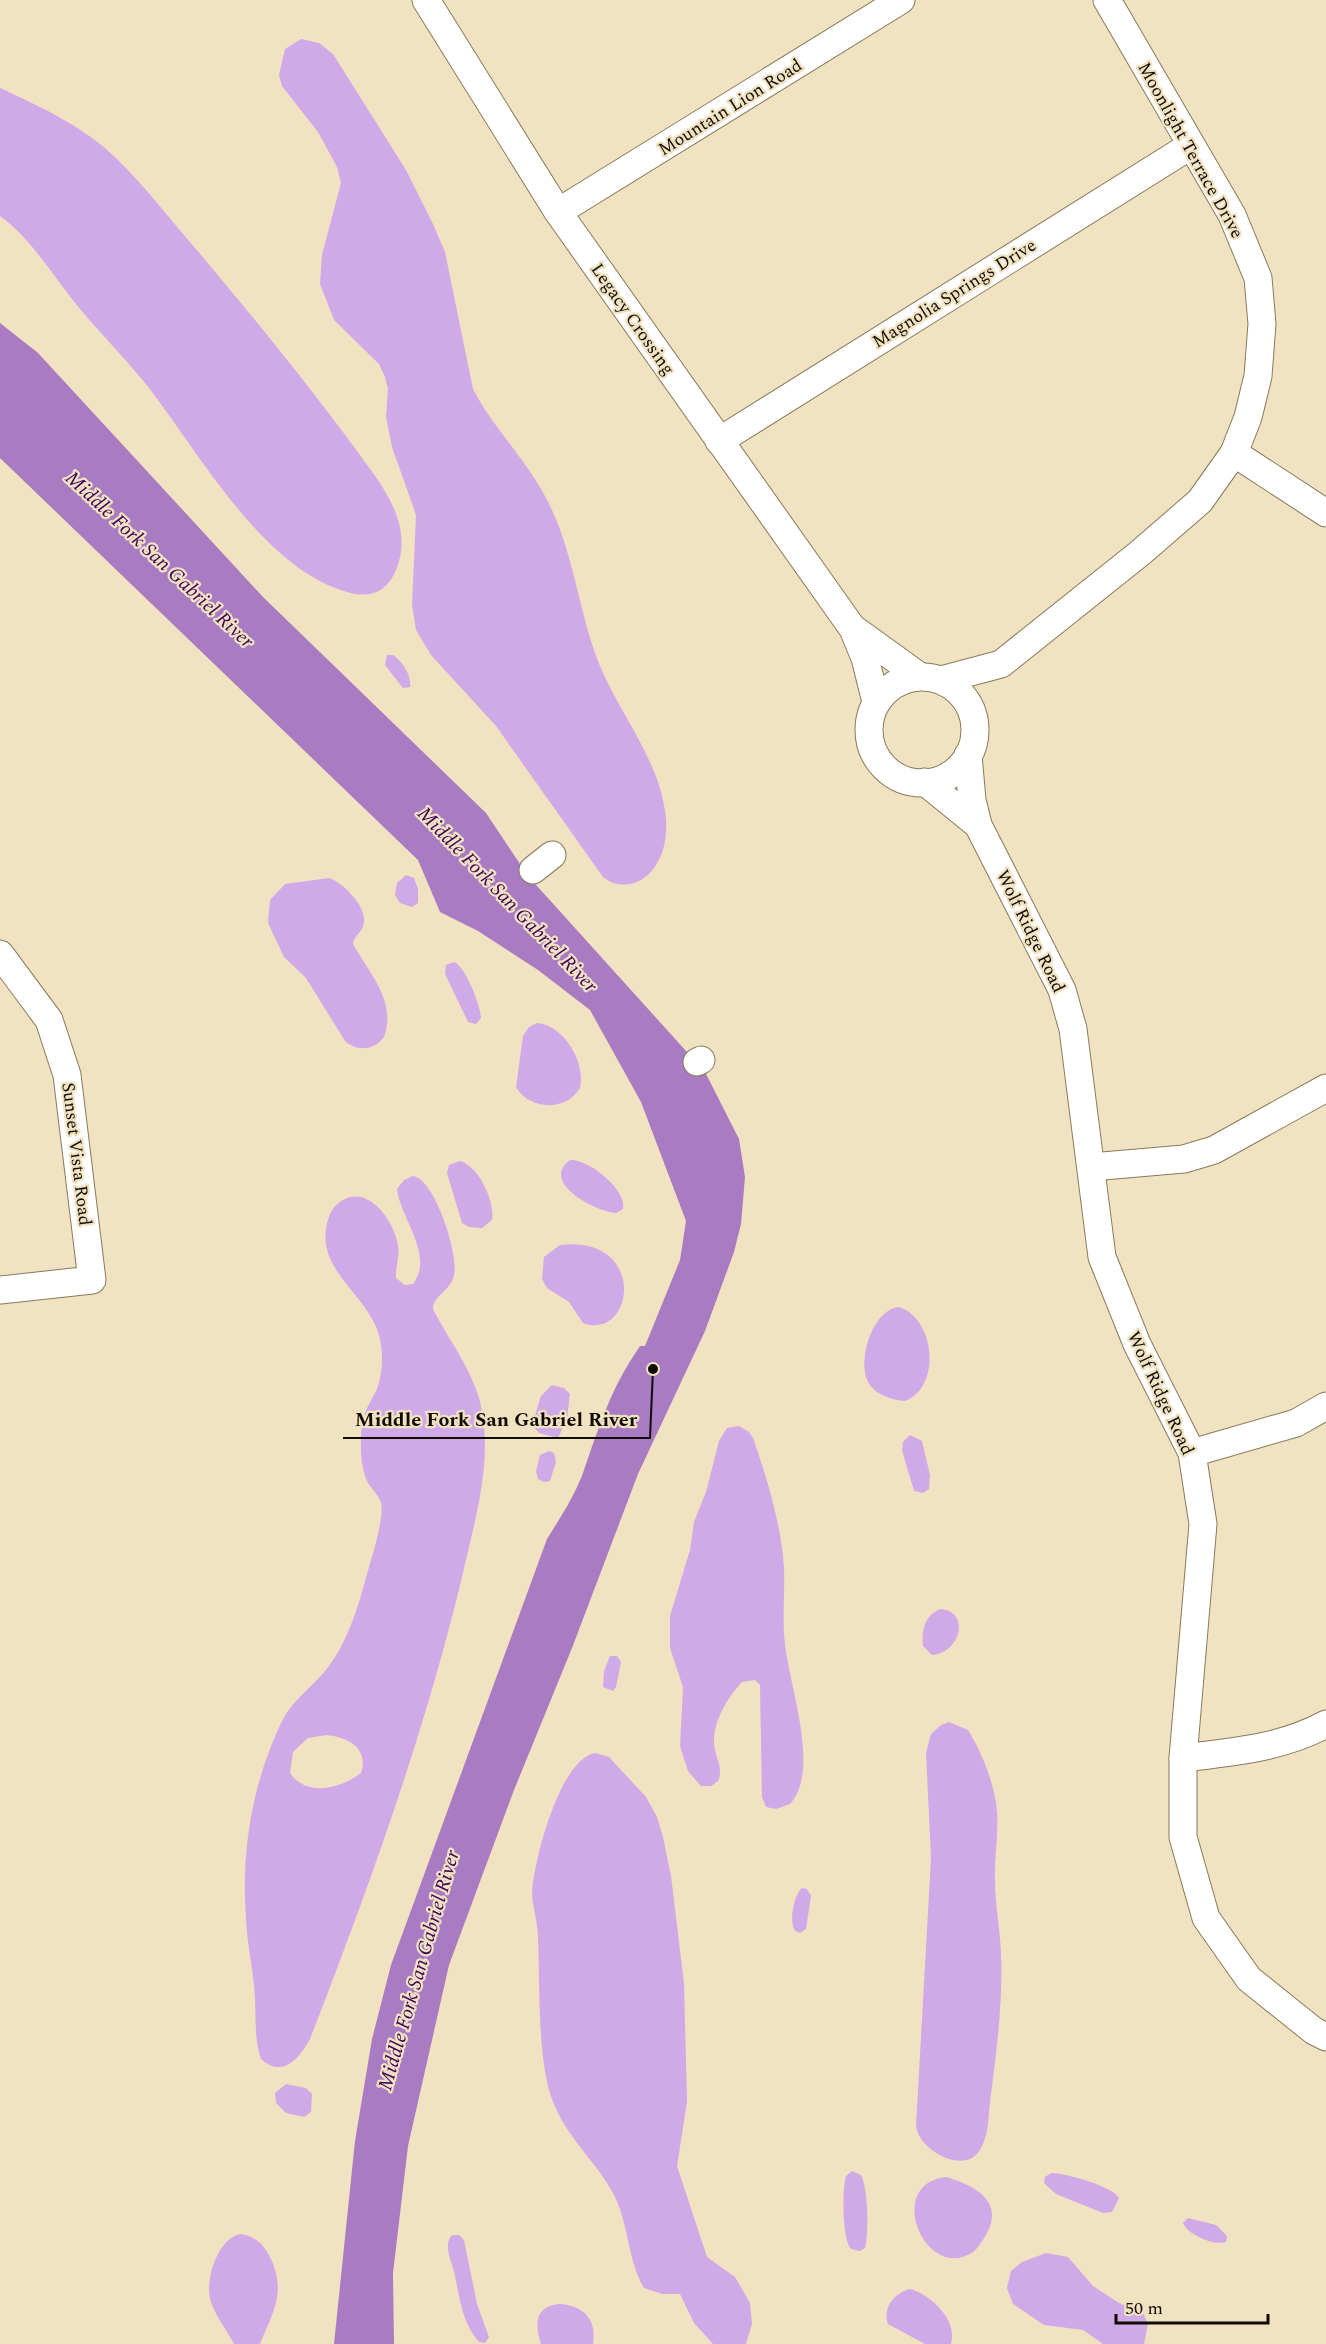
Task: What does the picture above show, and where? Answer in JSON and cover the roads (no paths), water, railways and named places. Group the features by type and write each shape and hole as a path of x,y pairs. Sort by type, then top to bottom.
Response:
{"street":[{"name":"Legacy Crossing","path":"426,0 558,212 853,629 865,658 876,702 869,726 873,752 883,766 897,777 914,783 925,782"},
{"name":"Mountain Lion Road","path":"558,212 901,0"},
{"name":"Moonlight Terrace Drive","path":"972,713 1001,664 1140,553 1200,501 1234,453 1248,417 1258,376 1262,324 1257,278 1232,215 1107,0"},
{"name":"Magnolia Springs Drive","path":"719,441 1190,146"},
{"path":"1234,453 1326,513"},
{"name":"Legacy Crossing","path":"853,629 930,678 952,685 964,698 972,713"},
{"name":"Moonlight Terrace Drive","path":"930,678 1001,664"},
{"path":"876,702 888,689 902,680 930,678"},
{"path":"972,713 975,731 968,755 972,800 978,825"},
{"path":"925,782 949,776 968,755"},
{"name":"Wolf Ridge Road","path":"925,782 978,825 1062,990 1073,1029 1102,1257 1137,1344 1192,1453 1203,1524 1183,1758 1183,1837 1206,1918 1249,1979 1314,2031 1326,2037"},
{"name":"Sunset Vista Road","path":"0,954 49,1020 67,1075 92,1280 0,1290"},
{"path":"1091,1167 1184,1159 1214,1150 1326,1088"},
{"path":"1192,1453 1296,1423 1326,1406"},
{"path":"1183,1758 1252,1749 1303,1736 1326,1724"}],"water":[{"path":"0,323 38,353 263,597 486,813 528,876 705,1072 739,1139 745,1177 741,1224 734,1252 705,1331 638,1474 572,1648 514,1790 449,1965 408,2146 393,2273 394,2344 334,2344 355,2141 372,2039 391,1965 547,1539 579,1482 621,1378 640,1346 645,1346 680,1260 686,1221 641,1102 590,1010 538,970 478,931 440,912 418,860 0,458"}],"place":[{"name":"Middle Fork San Gabriel River","path":"653,1369"}]}
